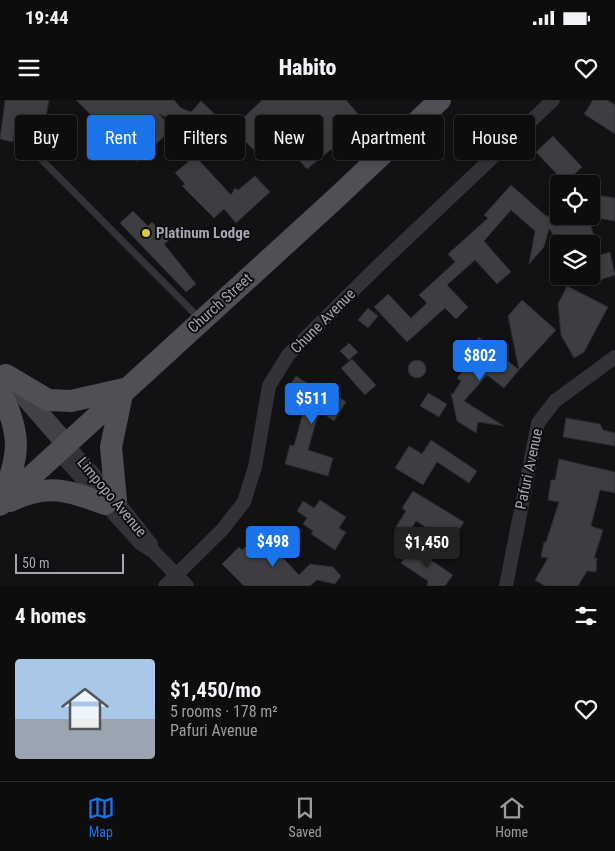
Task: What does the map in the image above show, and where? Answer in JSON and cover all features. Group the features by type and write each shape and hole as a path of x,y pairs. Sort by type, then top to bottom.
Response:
{"main road":[{"name":"Church Street","path":"0,505 335,199 440,100"},
{"path":"0,505 29,492 46,490 68,491 111,502 111,447 124,391 79,400 48,400 2,380"},
{"path":"0,505 12,473 17,436 2,380"}],"street":[{"name":"Chune Avenue","path":"165,586 222,530 244,502 255,467 269,386 288,355 554,100"},
{"name":"Pafuri Avenue","path":"506,586 538,423 554,401 615,358"},
{"path":"2,380 62,448"},
{"name":"Limpopo Avenue","path":"62,448 111,502 140,543 154,552 188,586"}],"lane":[{"path":"42,160 201,320"}],"building":[{"path":"5,100 49,100 46,115 15,115 13,142 0,139"},
{"path":"76,100 174,100 181,108 191,112 201,101 216,115 165,115 165,117 159,114 165,121 165,136 155,145 155,115 91,115"},
{"path":"262,100 346,100 359,115 333,115 333,148 323,156 323,115 255,115 255,151 245,141 245,116"},
{"path":"593,100 607,100 615,105 615,134 584,114"},
{"path":"553,136 582,167 574,175 558,175 536,152"},
{"path":"190,160 199,160 231,195 235,188 238,190 255,176 270,192 236,223 224,209 214,218 182,186 185,184 175,173"},
{"path":"299,160 318,160 307,169"},
{"path":"511,185 546,216 550,216 550,225 591,225 594,235 554,235 549,229 544,247 529,264 535,231 511,210 484,241 511,272 497,284 475,260 447,285 468,307 456,319 445,308 407,342 374,307 388,294 411,318 427,303 419,295 455,262 448,254 488,218 484,215"},
{"path":"600,196 615,198 615,221 600,218"},
{"name":"Platinum Lodge","path":"133,211 148,226 152,222 169,240 164,244 196,284 186,292 120,223"},
{"path":"610,252 615,275 600,280 600,255"},
{"path":"567,286 608,307 584,352 574,358 561,335 558,304"},
{"path":"522,300 556,330 519,370 508,316"},
{"path":"368,308 378,316 368,328 358,320"},
{"path":"479,337 519,370 504,388 487,375 464,401 504,426 478,422 476,433 457,421 451,393 453,394 461,381 457,378 475,356 468,350"},
{"path":"349,343 358,352 349,360 340,351"},
{"path":"352,359 376,385 365,395 341,368"},
{"path":"417,360 423,363 426,369 423,375 417,378 411,375 408,369 411,363"},
{"path":"296,376 313,387 317,382 346,402 334,421 319,411 308,450 333,458 328,476 285,464 290,445 294,446 306,402 287,390"},
{"path":"428,393 447,404 439,417 420,406"},
{"path":"566,418 600,424 603,430 615,433 615,446 563,437"},
{"path":"431,440 477,471 469,483 437,462 423,485 395,468 409,446 422,454"},
{"path":"559,459 615,472 615,493 600,490 591,526 603,530 594,558 597,558 596,572 587,571 578,586 545,586 535,580 548,558 541,557 544,542 546,542 559,502 548,500 551,480 555,480"},
{"path":"413,491 464,522 455,536 450,533 446,540 416,521 408,534 396,527 406,511 402,508"},
{"path":"320,500 346,517 339,528 346,532 335,550 311,534 313,531 303,524 307,518 297,511 303,501 314,508"},
{"path":"260,533 299,575 310,564 333,567 341,576 335,584 317,580 310,586 244,586 222,564 239,547 242,550"},
{"path":"411,547 453,575 445,586 427,586 428,581 401,563"}],"place":[{"name":"Platinum Lodge","path":"146,233"}]}
